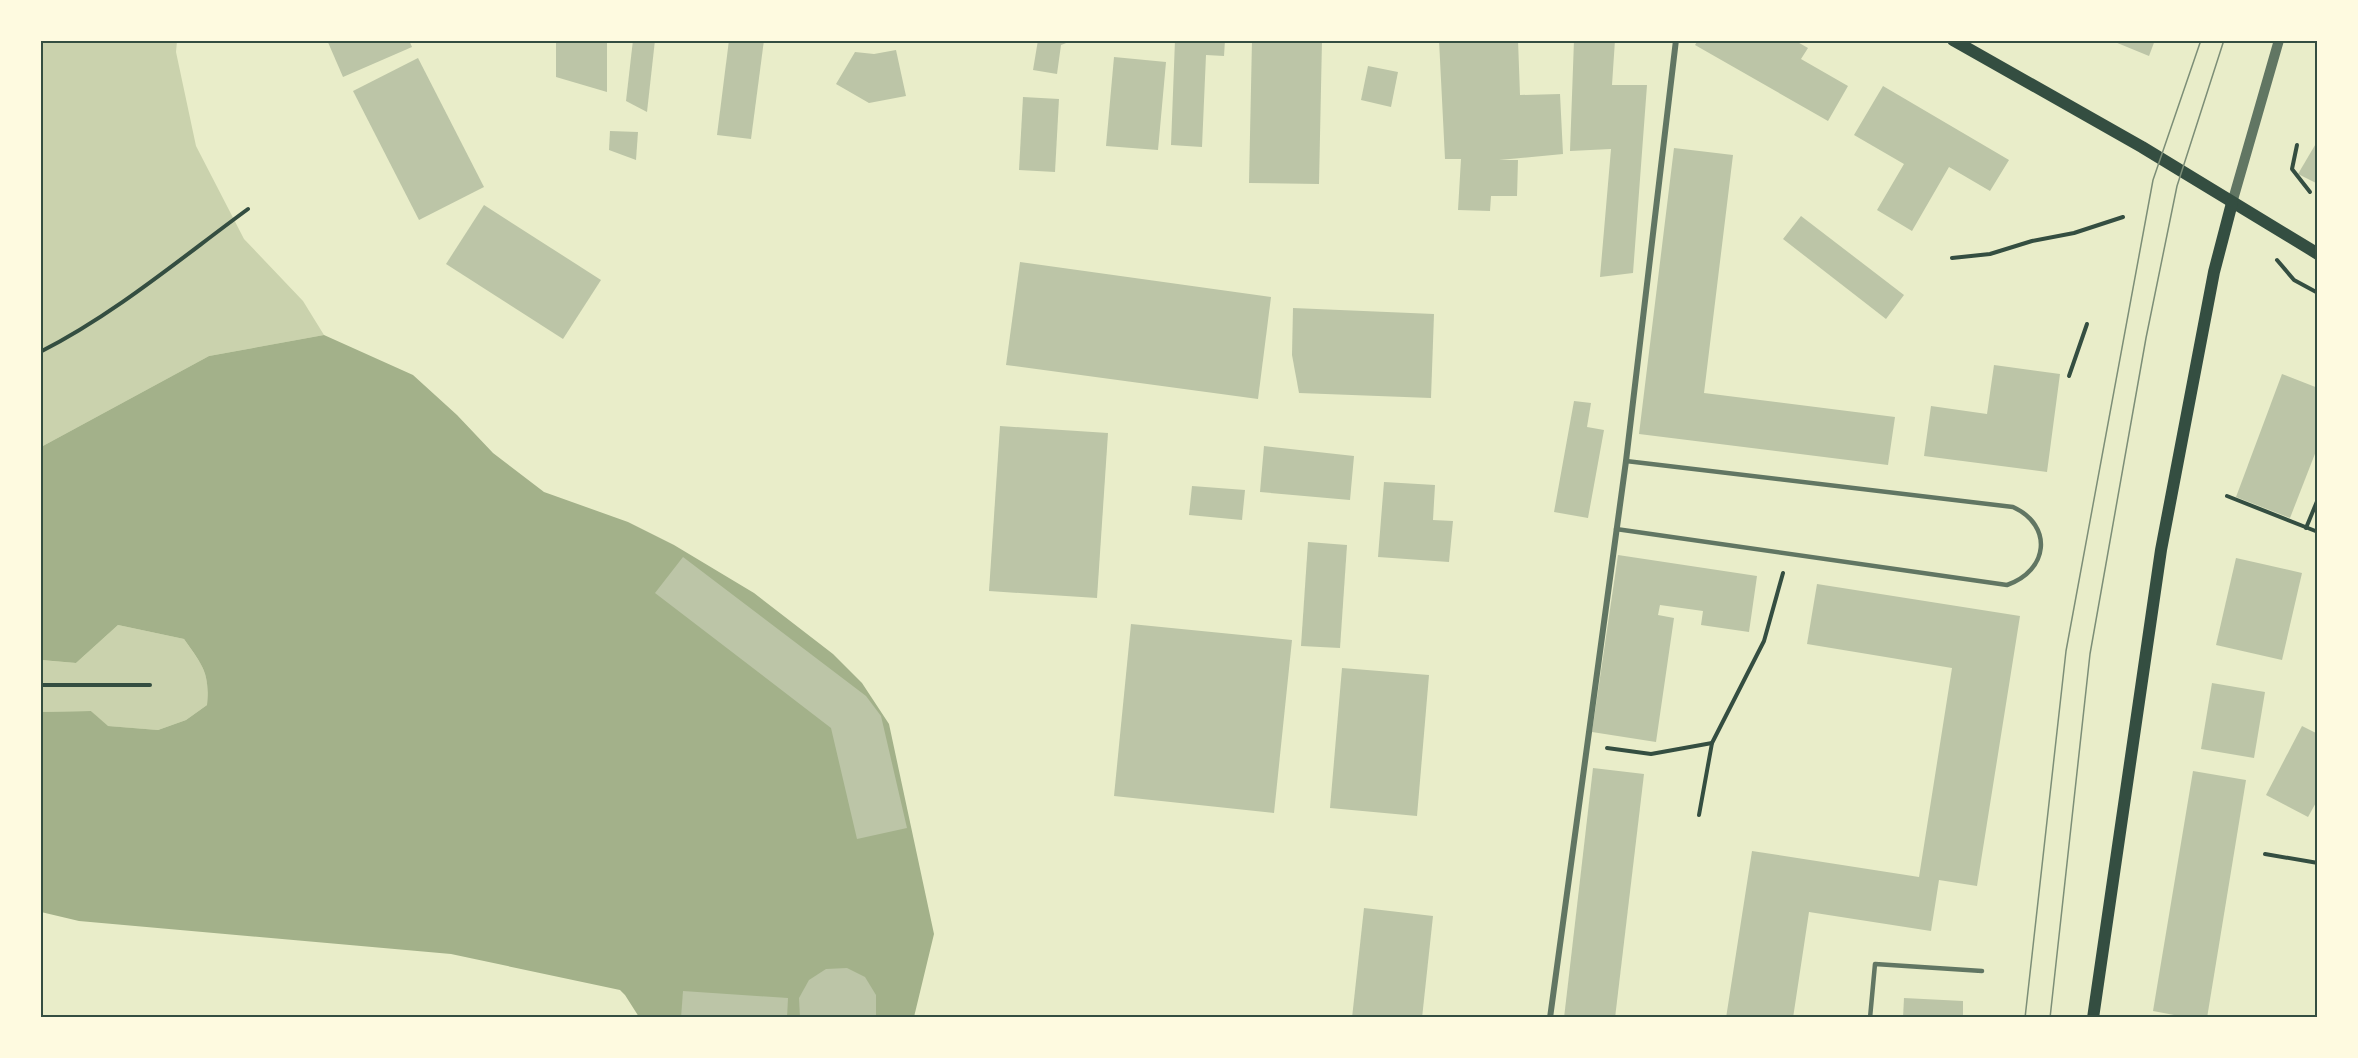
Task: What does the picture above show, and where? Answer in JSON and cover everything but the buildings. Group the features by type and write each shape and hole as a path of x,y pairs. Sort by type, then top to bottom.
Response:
{"main road":[{"path":"1953,40 2142,147 2318,254"},
{"path":"2093,1017 2161,550 2211,283 2232,203"}],"street":[{"path":"1550,1017 1626,461 1676,40"},
{"path":"2232,203 2279,40"}],"lane":[{"path":"1616,529 2007,585 2020,580 2033,570 2041,551 2038,528 2024,512 2013,507 1626,461"},
{"path":"1870,1017 1875,964 1982,971"}],"path":[{"path":"2296,145 2292,169 2310,192"},
{"path":"40,352 65,339 140,289 248,209"},
{"path":"1952,258 1990,255 2032,241 2074,233 2123,217"},
{"path":"2069,376 2087,324"},
{"path":"2227,496 2318,532"},
{"path":"2306,528 2318,499"},
{"path":"1700,814 1712,743 1764,641 1788,554"},
{"path":"40,684 150,685"},
{"path":"1587,746 1651,754 1712,743"},
{"path":"2265,854 2318,863"}],"shaded area":[{"path":"41,41 177,41 176,52 196,146 244,239 303,301 324,335 209,356 41,447"},
{"path":"324,335 413,375 457,415 493,453 544,492 628,522 674,545 754,593 833,654 862,683 889,724 934,934 914,1017 639,1017 620,990 451,954 79,921 41,912 40,712 91,711 108,726 158,730 186,720 207,705 208,694 203,669 184,639 118,625 76,663 41,660 41,447 209,356"},
{"path":"118,625 184,639 206,676 207,705 186,720 158,730 107,726 91,711 41,712 40,660 76,663"}],"tram line":[{"path":"2025,1018 2066,651 2153,180 2201,40"},
{"path":"2050,1018 2090,654 2146,338 2177,186 2224,40"}]}
